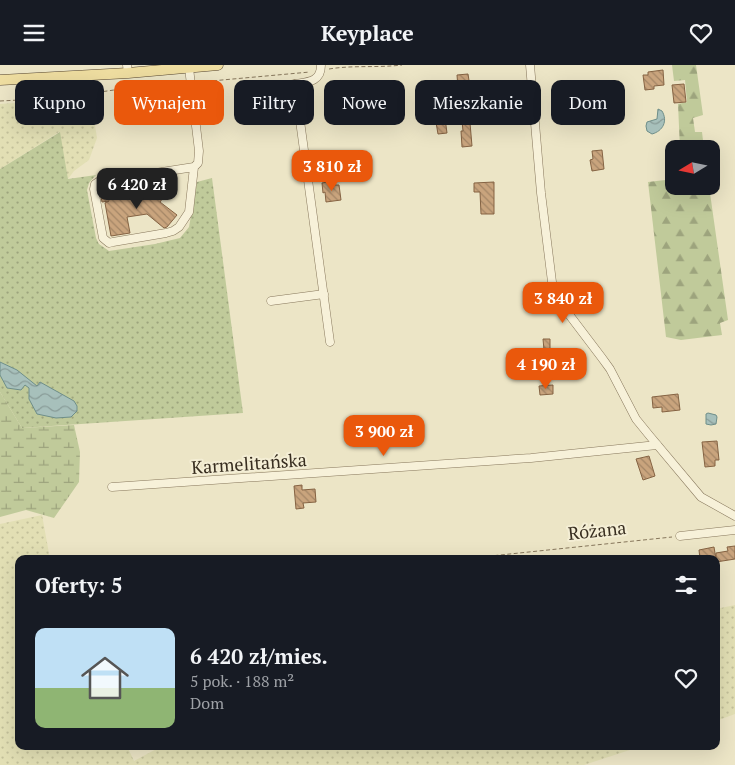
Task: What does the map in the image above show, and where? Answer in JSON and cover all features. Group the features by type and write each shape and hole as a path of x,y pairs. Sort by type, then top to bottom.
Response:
{"main road":[{"path":"0,81 128,69 189,68 218,65"}],"street":[{"path":"530,65 541,193 555,296 610,369 636,419 657,445 701,497 735,516"},
{"path":"189,68 191,80"},
{"path":"314,80 321,68"},
{"path":"194,167 95,184 94,189 102,238 109,243 166,233 179,227 189,212 194,167 198,163 200,151 197,125"},
{"path":"301,125 330,342"},
{"path":"271,301 324,294"},
{"name":"Karmelitańska","path":"112,487 531,458 657,445"},
{"path":"680,536 735,530"}],"path":[{"path":"224,80 294,74 321,68 402,65"},
{"path":"0,101 58,98 114,90"},
{"path":"114,180 116,197"},
{"name":"Różana","path":"500,555 680,536"}],"shaded area":[{"path":"15,103 15,125 95,125 97,138 89,160 74,171 68,179 59,132 0,169 0,104"},
{"path":"42,515 49,555 15,555 15,750 129,750 134,761 155,750 630,750 584,765 0,765 0,524"},
{"path":"735,605 735,714 720,720 720,608"}],"green space":[{"path":"672,65 696,65 703,115 693,118 695,132 702,132 703,140 680,140 678,104 687,102 685,80 674,81"},
{"path":"60,132 68,179 96,175 89,183 87,190 96,238 99,244 109,251 180,238 189,227 197,182 212,178 243,413 22,428 0,392 0,169"},
{"path":"161,178 149,194 120,198 118,185"},
{"path":"665,180 665,195 710,195 728,320 720,323 722,335 681,340 666,337 648,182"},
{"path":"0,392 22,428 74,425 80,452 79,482 54,518 26,510 0,517"}],"water":[{"path":"658,109 662,111 665,118 662,128 652,134 647,131 646,126 647,122 657,119"},
{"path":"0,362 17,370 37,386 40,382 74,401 77,411 71,417 56,418 37,414 29,399 29,388 25,385 21,390 7,388 0,375"},
{"path":"706,414 716,415 716,424 706,424"}],"building":[{"path":"663,70 664,85 654,86 654,89 645,90 643,75 648,75 648,72"},
{"path":"468,74 469,80 457,80 457,75"},
{"path":"684,84 686,102 674,103 672,85"},
{"path":"436,125 446,125 447,133 438,134"},
{"path":"462,125 470,125 472,146 462,147 461,131 463,131"},
{"path":"602,150 604,169 592,171 590,160 593,159 592,151"},
{"path":"334,181 335,185 339,185 341,200 326,202 322,183"},
{"path":"494,182 494,214 481,214 480,192 474,192 474,183"},
{"path":"162,183 166,186 167,192 160,202 177,215 167,227 164,228 147,214 127,217 130,233 111,236 105,203 109,201 102,202 100,191 108,190 109,200 116,197 121,199 149,195 157,184"},
{"path":"543,339 550,339 550,349 544,350"},
{"path":"553,385 553,394 540,395 539,386"},
{"path":"678,394 680,410 662,412 662,407 653,408 652,397"},
{"path":"717,441 719,460 715,460 715,466 705,467 702,442"},
{"path":"649,456 655,476 643,480 636,459"},
{"path":"302,485 302,490 315,489 316,502 303,503 304,508 296,509 294,486"},
{"path":"735,546 735,559 720,561 720,555 716,555 716,553 728,551 727,547"},
{"path":"714,547 715,555 700,555 699,550"}]}
